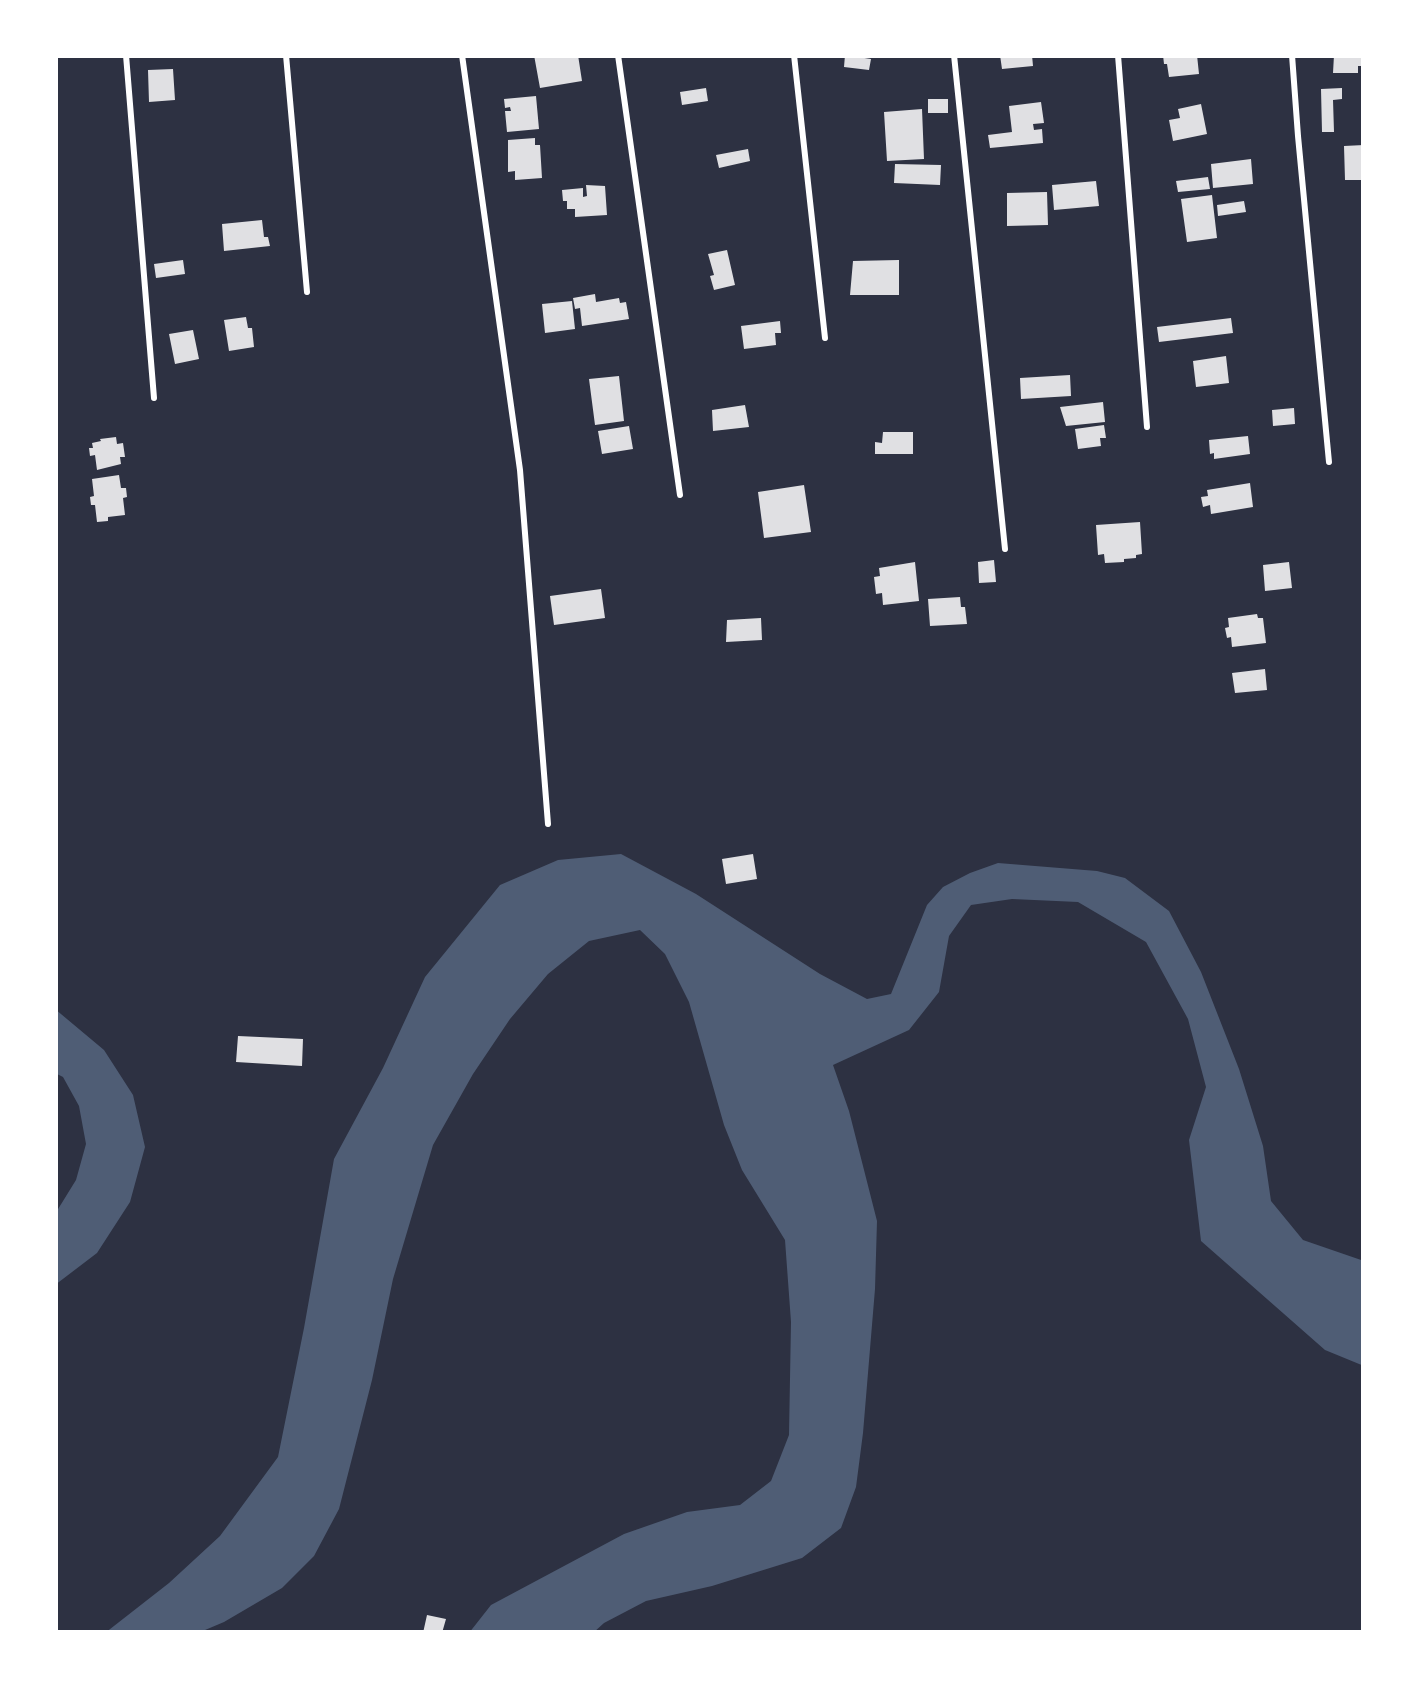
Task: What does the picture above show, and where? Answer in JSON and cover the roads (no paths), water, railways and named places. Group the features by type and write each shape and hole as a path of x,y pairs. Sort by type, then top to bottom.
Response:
{"street":[{"path":"126,55 154,398"},
{"path":"286,55 307,292"},
{"path":"462,55 520,470 548,824"},
{"path":"618,55 680,495"},
{"path":"794,55 825,338"},
{"path":"954,55 1006,549"},
{"path":"1118,55 1146,427"},
{"path":"1292,55 1329,462"}],"water":[{"path":"621,854 696,894 820,974 867,999 891,994 927,905 943,887 970,873 998,863 1097,871 1125,878 1169,911 1201,972 1239,1069 1263,1146 1271,1201 1303,1240 1364,1261 1364,1366 1325,1350 1201,1241 1189,1140 1206,1087 1188,1019 1146,942 1078,902 1012,899 971,905 949,936 939,992 909,1030 833,1065 877,1221 863,1433 856,1487 841,1528 802,1558 712,1586 646,1601 593,1633 469,1633 491,1605 624,1534 687,1512 740,1505 771,1481 789,1435 791,1322 785,1240 742,1170 724,1125 689,1002 665,954 640,930 589,941 548,974 510,1019 473,1074 433,1145 393,1279 339,1509 314,1556 282,1588 198,1633 105,1633 169,1583 220,1536 278,1457 334,1159 383,1068 425,977 500,885 558,860"},
{"path":"55,1009 104,1050 133,1095 145,1147 130,1202 97,1253 55,1285 55,1214 76,1180 86,1144 79,1106 63,1077 55,1073"}]}
